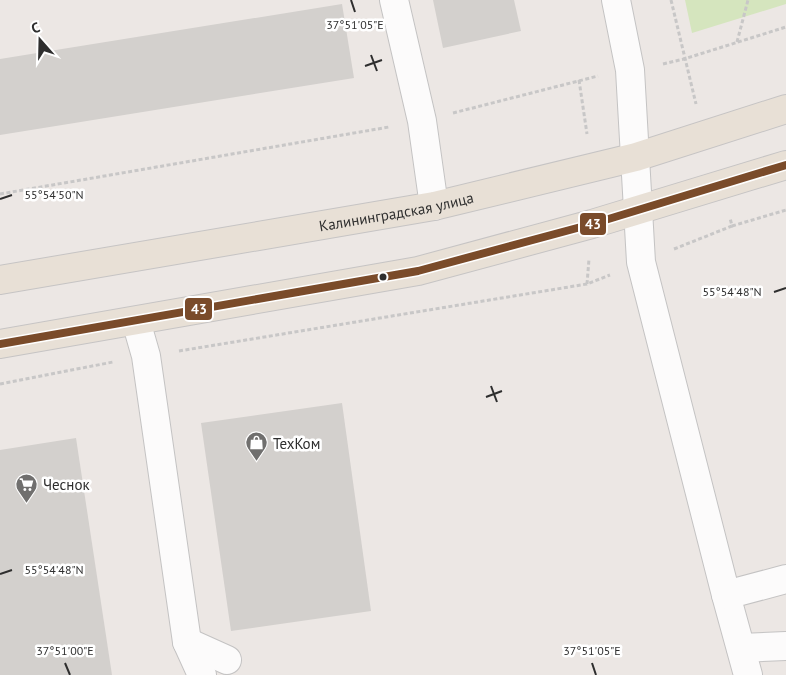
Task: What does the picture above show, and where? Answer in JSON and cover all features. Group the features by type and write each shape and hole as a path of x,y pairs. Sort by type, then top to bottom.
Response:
{"main road":[{"name":"Калининградская улица","path":"0,280 434,206 636,157 786,110"},
{"path":"0,344 136,322 418,271 474,257 786,165"}],"street":[{"path":"394,0 422,121 434,206"},
{"path":"616,0 630,70 640,209 641,262 748,675"},
{"path":"136,322 146,356 187,642 202,675"},
{"path":"726,595 786,580"},
{"path":"187,642 227,660"},
{"path":"740,648 786,646"}],"path":[{"path":"737,42 748,0"},
{"path":"732,226 786,210"}],"green space":[{"path":"685,0 786,0 786,4 692,33"}],"building":[{"path":"433,0 514,0 521,31 443,48"},
{"path":"342,4 354,78 0,135 0,59"},
{"path":"342,403 371,611 231,631 201,423"},
{"path":"76,438 112,675 0,675 0,450"}],"transit line":[{"name":"43","path":"0,344 418,271 592,224 786,165"}],"place":[{"name":"ТехКом","path":"257,462"},
{"name":"Чеснок","path":"27,503"}]}
